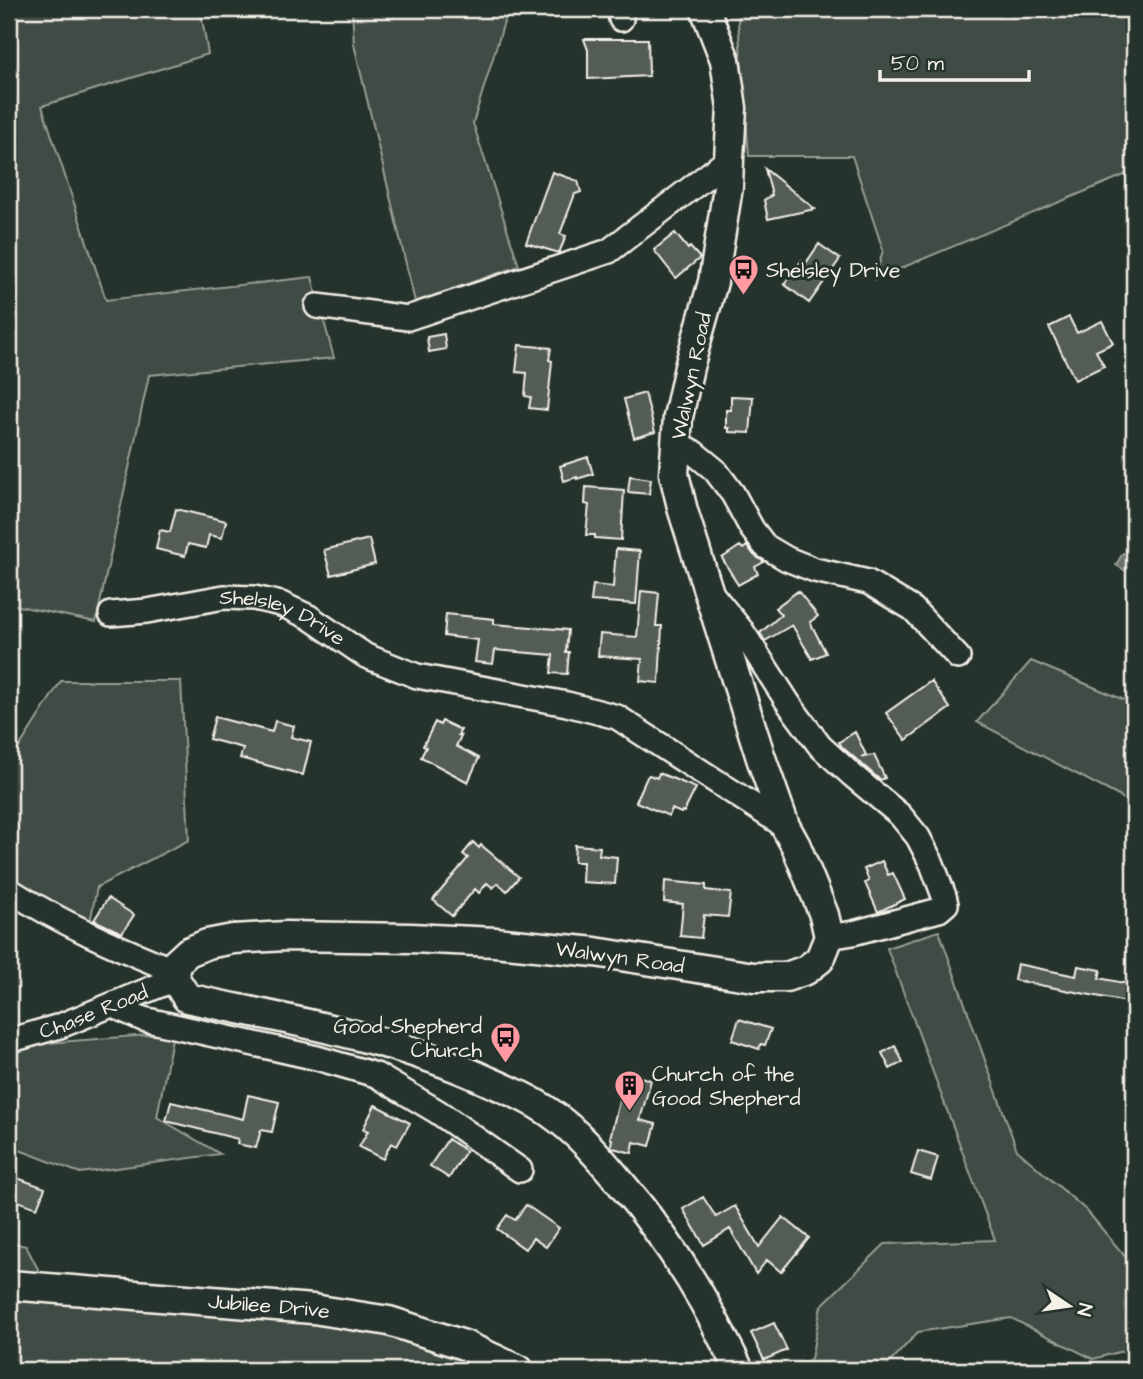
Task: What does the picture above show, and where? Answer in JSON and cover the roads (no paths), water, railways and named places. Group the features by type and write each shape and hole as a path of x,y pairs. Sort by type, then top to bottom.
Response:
{"main road":[{"name":"Walwyn Road","path":"175,975 175,964 188,952 206,944 233,939 286,936 495,942 595,952 754,977 786,977 806,970 820,959 829,937 824,915 785,826 761,758 683,511 674,474 678,417 713,282 728,187 732,108 725,61 705,9"},
{"path":"175,975 187,998 304,1022 456,1066 531,1100 551,1114 579,1137 643,1211 705,1305 739,1370"},
{"name":"Jubilee Drive","path":"9,1284 269,1304 389,1321 464,1345 519,1370"}],"street":[{"path":"317,306 408,318 609,251 729,159"},
{"path":"675,442 693,452 715,470 765,546 787,559 815,570 868,582 913,610 958,657"},
{"path":"707,588 742,631 820,746 900,815 918,837 944,896 946,904 939,910 829,937"},
{"name":"Shelsley Drive","path":"111,614 147,611 224,597 254,598 281,604 309,617 366,656 417,676 567,704 617,717 785,826"},
{"path":"9,890 29,903 175,975"},
{"name":"Chase Road","path":"9,1039 60,1026 175,975"},
{"path":"112,1005 143,1019 317,1058 376,1075 438,1112 520,1170"}],"place":[{"name":"Shelsley Drive","path":"743,297"},
{"name":"Good Shepherd Church","path":"505,1065"},
{"name":"Church of the Good Shepherd","path":"629,1113"}]}
